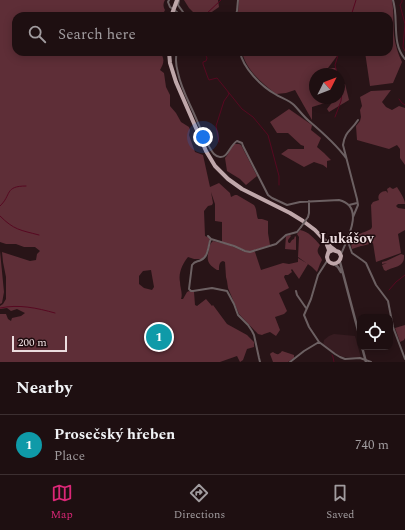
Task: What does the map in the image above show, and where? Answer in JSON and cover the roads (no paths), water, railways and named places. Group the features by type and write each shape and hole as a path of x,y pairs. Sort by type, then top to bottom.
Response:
{"main road":[{"path":"173,12 178,0"},
{"path":"170,56 173,74 183,99 206,151 218,169 228,179 242,189 290,213 315,230 324,240 340,253 340,258 337,263 333,263 328,259 327,256 329,248 324,240"},
{"path":"329,252 336,250"}],"street":[{"path":"169,0 168,2 170,8 177,12"},
{"path":"178,0 178,5 183,12"},
{"path":"237,12 238,0"},
{"path":"393,0 396,36 399,50 405,59"},
{"path":"176,56 176,66 182,87 212,152 217,156 223,157 237,141 243,146 269,196 285,205 296,202 339,200 349,205 353,218"},
{"path":"241,56 246,67 263,86 292,104 337,147 346,158"},
{"path":"344,282 340,258 358,203 343,145 346,134 358,120"},
{"path":"208,236 211,239 250,252 276,244 286,235 297,232 301,227 308,217 309,201"},
{"path":"349,205 358,203"},
{"path":"211,239 206,256 203,260 195,262 192,265 189,289 191,291 212,288 227,290 238,315 248,325 254,335 260,362"},
{"path":"347,239 352,253 366,263 376,286 388,301 393,327 405,359"},
{"path":"336,250 341,250 344,248"},
{"path":"328,259 318,275 314,292 304,315 309,327 319,342 340,357 345,359 360,358 371,362"},
{"path":"324,267 333,263 340,269 357,328"},
{"path":"296,291 306,308"},
{"path":"290,362 319,342"},
{"path":"363,350 366,361"}],"waterway":[{"path":"208,12 221,0"},
{"path":"352,12 356,0"},
{"path":"402,0 400,5 405,24 403,47 405,51"},
{"path":"206,56 206,61 203,62 203,64 209,80 217,78 242,109 253,117 268,135 279,176 279,185"},
{"path":"336,68 338,56"},
{"path":"219,142 216,126 224,101 229,94 228,92"},
{"path":"399,99 405,105"},
{"path":"335,117 340,104"},
{"path":"0,206 11,189 19,186 26,186"},
{"path":"0,216 9,224 18,229 39,235"},
{"path":"389,290 405,275"},
{"path":"0,308 14,306 28,307 55,313"},
{"path":"332,355 334,362"}],"place":[{"name":"Prosečský hřeben","path":"159,337"}],"district":[{"name":"Lukášov","path":"347,238"}]}
